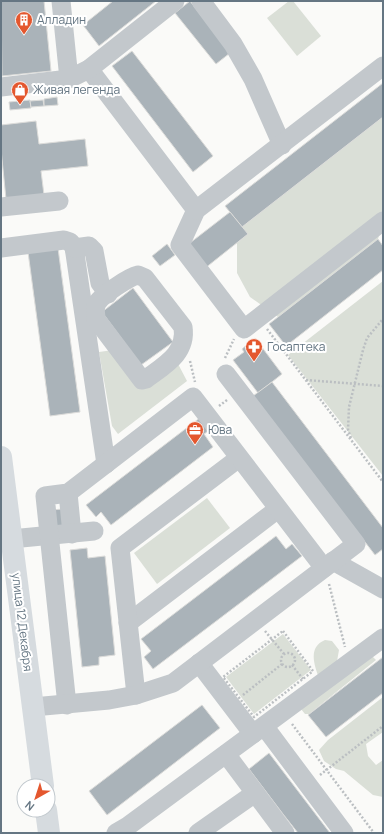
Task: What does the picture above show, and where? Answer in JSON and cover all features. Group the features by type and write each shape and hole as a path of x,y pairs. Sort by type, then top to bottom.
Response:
{"main road":[{"name":"улица 12 Декабря","path":"1,457 42,778"},
{"path":"47,818 49,833"}],"lane":[{"path":"61,1 69,79"},
{"path":"1,87 69,79 89,70 175,1"},
{"path":"201,1 234,44 253,79 282,145"},
{"path":"383,66 196,210 180,245 251,323 383,221"},
{"path":"89,70 196,210"},
{"path":"1,207 59,201"},
{"path":"1,248 64,240 70,242 74,248 106,464"},
{"path":"74,248 89,246 94,251 100,284 108,294"},
{"path":"138,275 145,278 183,327 184,336 182,344 180,351 175,357 146,379 142,380 96,319 95,308 98,302 130,276 138,275"},
{"path":"33,707 67,705 136,694 173,683 356,544 226,374"},
{"path":"67,705 45,496 68,494 193,398 278,509 328,565 383,588"},
{"path":"136,694 120,548 240,458"},
{"path":"68,494 72,534"},
{"path":"128,623 278,509"},
{"path":"11,539 94,531"},
{"path":"116,833 383,638"},
{"path":"199,663 308,784 344,833"},
{"path":"226,754 285,833"},
{"path":"198,833 255,793"}],"path":[{"path":"353,442 348,430 349,407 367,338 383,320"},
{"path":"226,374 224,361 228,349 235,338 251,323 305,380 383,482"},
{"path":"182,344 186,344 203,410 239,391"},
{"path":"305,380 383,386"},
{"path":"328,565 328,580 349,663"},
{"path":"257,619 284,654 287,653 293,656"},
{"path":"283,631 314,671 254,717 223,677 272,640 283,631"},
{"path":"293,656 299,652"},
{"path":"282,664 281,657 284,654"},
{"path":"282,664 289,667 292,666 295,659 293,656"},
{"path":"239,698 282,664"},
{"path":"283,712 374,833"},
{"path":"308,784 383,726"}],"shaded area":[{"path":"289,1 293,1 321,36 297,56 267,18"},
{"path":"383,117 383,222 378,239 278,317 250,297 237,273 237,243 248,234 242,227"},
{"path":"383,281 383,476 288,355"},
{"path":"113,350 140,389 177,362 187,381 118,434 112,426 99,352"},
{"path":"207,498 230,528 157,584 134,553"},
{"path":"283,634 311,670 254,714 226,677"},
{"path":"325,640 332,641 339,650 336,667 371,655 376,660 309,714 305,714 301,709 319,678 314,662 314,651 320,643"},
{"path":"383,697 383,732 366,744 368,756 376,765 383,760 383,797 373,795 344,771 336,769 324,761 319,750 328,740"}],"building":[{"name":"Алладин","path":"1,1 44,1 51,71 2,76"},
{"path":"113,1 156,1 99,46 83,25"},
{"path":"190,1 230,53 216,64 175,13"},
{"path":"132,51 213,156 193,172 112,66"},
{"path":"383,83 383,117 242,227 225,206"},
{"path":"57,97 58,105 44,106 44,99"},
{"name":"Живая легенда","path":"30,100 31,108 10,110 9,102"},
{"path":"43,100 44,106 31,107 30,101"},
{"path":"36,121 39,144 85,139 88,166 41,171 44,195 6,199 1,149 1,125"},
{"path":"230,212 248,234 204,269 186,246"},
{"path":"378,239 383,246 383,270 286,346 269,324"},
{"path":"167,244 175,255 160,266 152,256"},
{"path":"58,248 80,412 50,416 28,252"},
{"path":"133,288 173,342 141,365 102,312"},
{"path":"255,338 282,374 258,393 233,360 244,352 242,349"},
{"path":"272,382 383,528 383,549 375,555 253,396"},
{"path":"201,417 210,430 204,434 213,447 111,525 101,512 96,517 86,505"},
{"path":"62,509 64,526 54,527 52,510"},
{"path":"276,536 286,549 292,544 302,556 153,669 144,657 151,651 141,639"},
{"path":"87,548 88,558 105,556 115,655 99,657 99,665 82,667 70,550"},
{"path":"383,657 383,693 326,737 308,715"},
{"path":"202,705 220,728 107,815 89,791"},
{"path":"269,753 330,833 298,833 283,814 249,769"}],"place":[{"name":"Алладин","path":"24,35"},
{"name":"Живая легенда","path":"20,105"},
{"name":"Госаптека","path":"254,362"},
{"name":"Юва","path":"195,445"}]}
